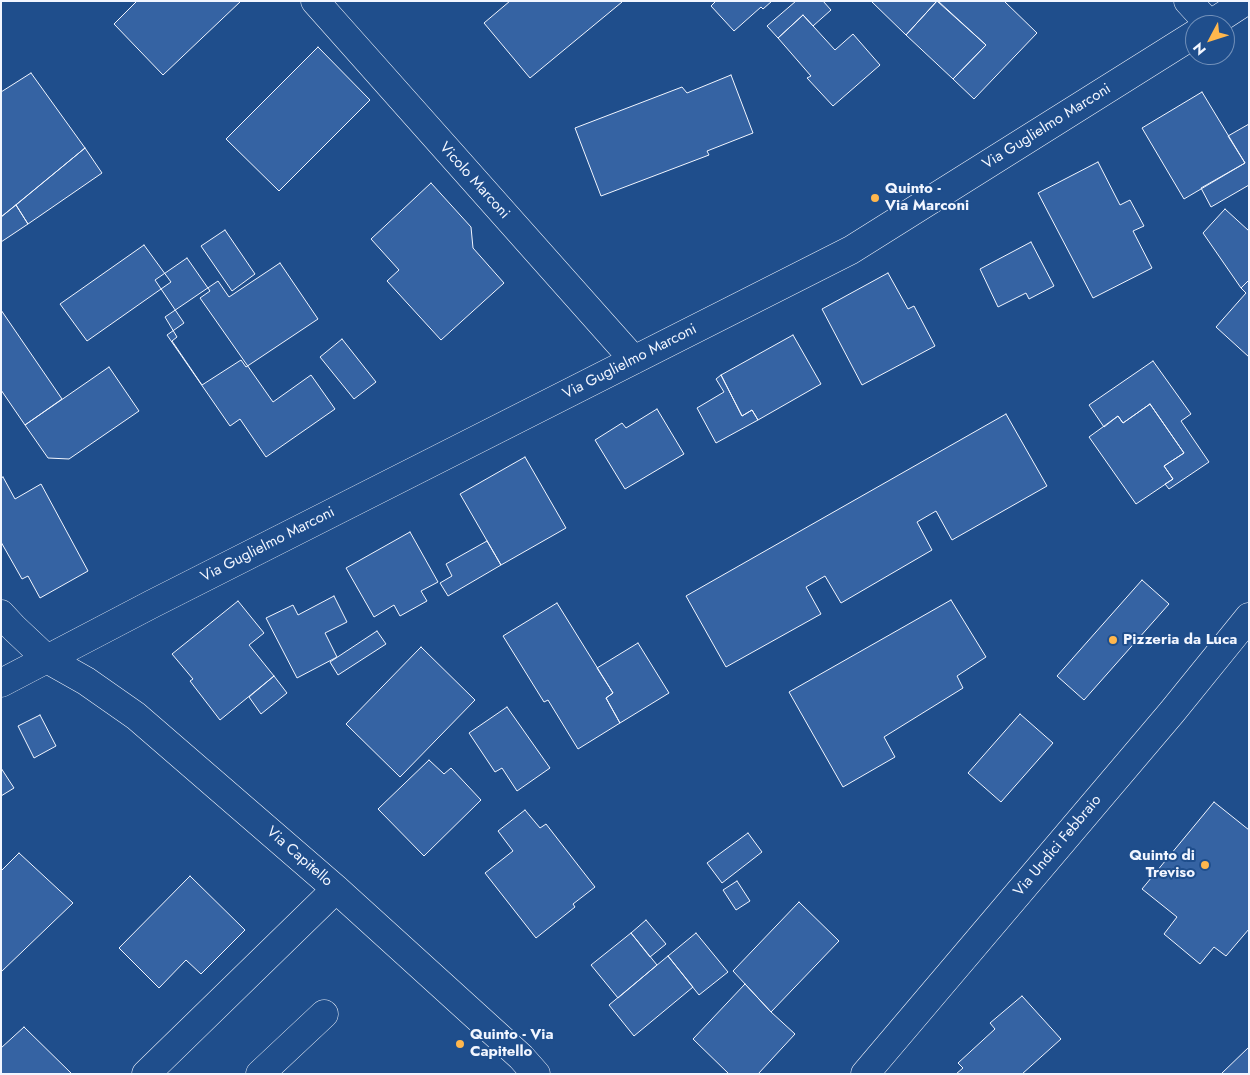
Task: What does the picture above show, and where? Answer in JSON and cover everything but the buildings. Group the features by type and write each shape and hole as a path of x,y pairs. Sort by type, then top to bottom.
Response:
{"street":[{"name":"Vicolo Marconi","path":"315,1 634,360"},
{"path":"1188,1 1201,15"},
{"path":"1225,15 1246,1"},
{"name":"Via Guglielmo Marconi","path":"1,683 152,604 850,250 1185,40"},
{"name":"Via Capitello","path":"1,614 47,659 86,682 136,716 336,889 521,1057 536,1074"},
{"name":"Via Undici Febbraio","path":"865,1074 1172,712 1249,617"},
{"path":"146,1074 336,889"},
{"path":"260,1074 324,1014"}],"place":[{"name":"Quinto - Via Marconi","path":"875,198"},
{"name":"Pizzeria da Luca","path":"1113,640"},
{"name":"Quinto di Treviso","path":"1205,865"},
{"name":"Quinto - Via Capitello","path":"460,1044"}]}
